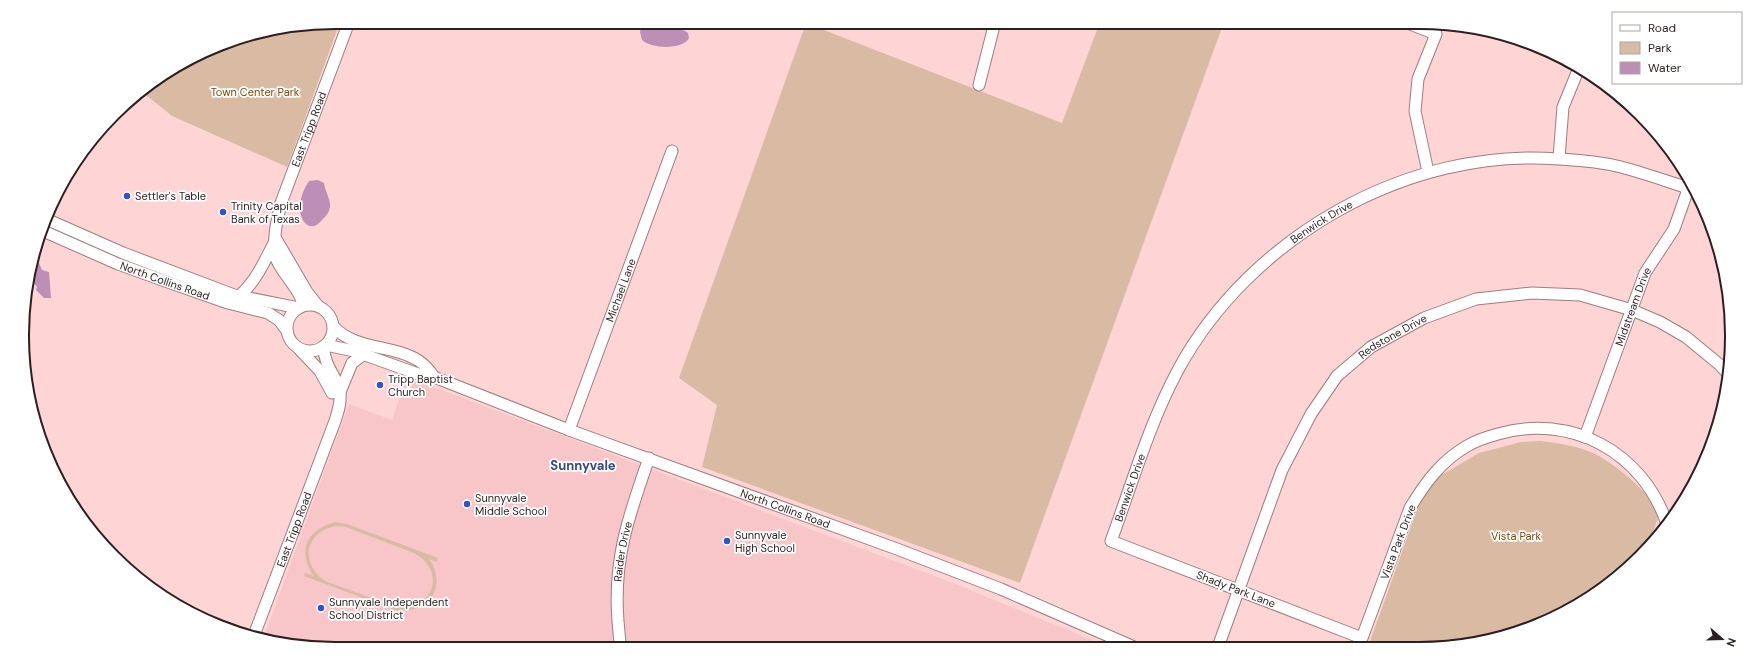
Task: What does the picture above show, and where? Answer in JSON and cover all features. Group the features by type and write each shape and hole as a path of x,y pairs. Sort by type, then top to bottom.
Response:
{"street":[{"name":"East Tripp Road","path":"301,307 302,300 299,294 279,266 276,257 277,222 281,203 346,29"},
{"path":"979,85 993,29"},
{"path":"1424,29 1436,34 1418,79 1415,110 1428,172"},
{"path":"1559,158 1563,107 1577,73"},
{"name":"Michael Lane","path":"569,430 672,151"},
{"name":"Benwick Drive","path":"1111,541 1155,419 1178,369 1193,346 1226,302 1263,263 1325,217 1371,193 1428,172 1501,160 1559,158 1621,167 1686,185"},
{"name":"Midstream Drive","path":"1585,437 1646,273 1678,219 1689,193"},
{"name":"North Collins Road","path":"50,222 100,250"},
{"name":"North Collins Road","path":"47,232 100,250 166,276 228,303 268,313 279,320 287,331"},
{"path":"239,296 255,278 276,239"},
{"path":"276,239 305,288 318,306 329,314 333,326 330,340 325,346 313,352 299,349 293,344 287,331 290,317 301,307 312,305 318,306"},
{"name":"North Collins Road","path":"166,276 239,296 301,307"},
{"name":"Redstone Drive","path":"1220,642 1282,470 1311,414 1337,376 1371,347 1424,318 1476,299 1532,293 1580,295 1632,310 1660,322 1686,337 1723,368"},
{"name":"North Collins Road","path":"333,326 344,336 354,341 400,352 418,361 434,377"},
{"path":"325,346 324,352 328,367 340,392"},
{"name":"North Collins Road","path":"325,346 364,354 421,375 434,377 569,430 889,546 1001,589 1123,642"},
{"name":"East Tripp Road","path":"299,349 314,363 327,382 335,403 335,421"},
{"name":"East Tripp Road","path":"254,632 335,421 340,404 340,392 352,363 364,354"},
{"name":"Vista Park Drive","path":"1362,638 1410,508 1421,489 1434,472 1450,457 1479,440 1508,431 1532,428 1559,430 1585,437 1606,447 1626,461 1639,474 1656,500 1664,518"},
{"name":"Raider Drive","path":"620,642 617,610 617,582 621,551 626,523 649,458"},
{"name":"Shady Park Lane","path":"1111,541 1362,638"}],"shaded area":[{"path":"407,377 953,583 1097,642 336,642 295,639 265,634 349,404 392,420"}],"green space":[{"name":"Town Center Park","path":"337,29 287,167 172,116 146,95 182,70 218,52 256,39 295,32"},
{"path":"804,29 821,29 1062,123 1097,29 1221,29 1020,583 702,467 717,405 679,378"},
{"name":"Vista Park","path":"1540,441 1569,445 1584,449 1611,464 1634,482 1651,501 1658,518 1653,534 1621,566 1605,579 1572,601 1536,619 1498,632 1459,639 1418,642 1370,642 1417,510 1426,493 1438,477 1479,453 1521,442"},
{"path":"336,522 347,524 438,558 437,562 429,559 435,569 437,579 432,597 417,608 395,610 304,576 305,573 314,576 306,558 308,542 318,529","holes":["336,526 346,527 416,554 426,562 431,571 433,580 431,590 426,597 419,604 408,607 396,607 325,581 311,566 309,549 312,541 326,529"]}],"water":[{"path":"641,29 680,29 688,33 689,38 686,42 680,45 667,47 646,43 642,40"},
{"path":"318,180 324,183 330,201 330,207 323,219 313,226 309,226 305,223 301,215 300,201 304,189 309,181"},
{"path":"38,263 39,263 42,270 49,272 51,298 44,298 36,290 37,287 34,283"}],"place":[{"name":"Settler's Table","path":"127,196"},
{"name":"Trinity Capital Bank of Texas","path":"223,212"},
{"name":"Tripp Baptist Church","path":"380,385"},
{"name":"Sunnyvale Middle School","path":"467,504"},
{"name":"Sunnyvale High School","path":"727,541"},
{"name":"Sunnyvale Independent School District","path":"321,608"}],"district":[{"name":"Sunnyvale","path":"583,465"}]}
